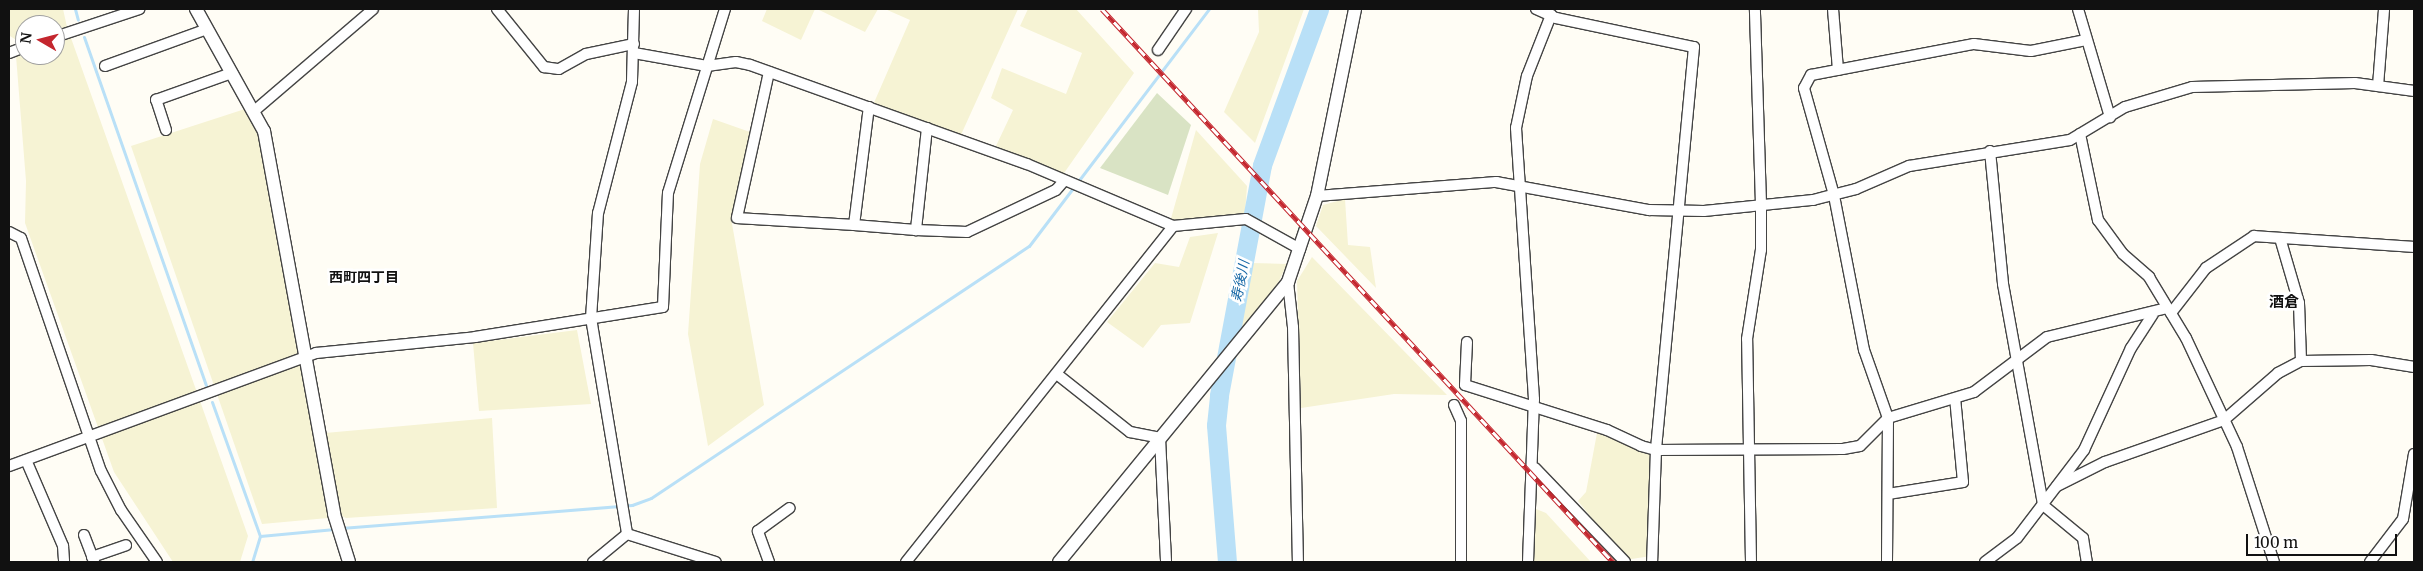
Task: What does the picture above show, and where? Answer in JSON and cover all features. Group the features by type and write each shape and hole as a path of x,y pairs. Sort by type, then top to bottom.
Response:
{"street":[{"path":"65,34 139,9"},
{"path":"196,9 253,112 269,151 336,522 349,562"},
{"path":"253,112 373,9"},
{"path":"497,9 544,67 559,70 586,54 634,48 706,66 736,62 927,128 1173,226 1246,219 1257,222 1300,249"},
{"path":"627,534 591,318 598,213 632,82 634,9"},
{"path":"9,466 316,353 475,337 663,308 668,193 725,9"},
{"path":"1158,50 1186,9"},
{"path":"1059,562 1160,438 1237,350 1288,282 1317,196 1355,9"},
{"path":"1536,9 1551,15 1694,47 1656,450 1652,562"},
{"path":"1751,562 1747,338 1761,250 1755,9"},
{"path":"1834,9 1838,70"},
{"path":"2078,9 2110,117"},
{"path":"2378,86 2384,9"},
{"path":"1528,562 1535,468 1533,405 1516,128 1527,76 1551,15"},
{"path":"105,66 207,29"},
{"path":"1887,562 1888,418 1864,350 1834,195 1804,88 1810,75 1974,44 2031,51 2086,40"},
{"path":"768,72 737,218 967,232 1056,190 1065,183"},
{"path":"166,130 156,100 232,73"},
{"path":"1317,196 1397,187 1518,184 1678,214 1834,195 1909,166 1990,151 2070,140 2150,97 2192,87 2378,86 2414,91"},
{"path":"854,225 869,107"},
{"path":"916,230 927,128"},
{"path":"2080,134 2098,220 2123,254 2149,276 2169,310 2224,420 2274,562"},
{"path":"1990,151 2003,284 2018,356 2043,505 2083,538 2087,562"},
{"path":"906,562 1058,375 1173,226"},
{"path":"9,232 21,238 90,436 121,510 157,562"},
{"path":"1467,342 1465,385 1533,405 1656,450 1860,446 1888,418 1974,392 2018,356 2046,337 2169,310 2206,268 2236,246 2254,236 2414,247"},
{"path":"2280,238 2299,302 2301,361"},
{"path":"1288,282 1293,327 1298,562"},
{"path":"1985,562 2017,538 2084,450 2131,348 2153,314"},
{"path":"2057,486 2105,462 2224,420 2278,373 2301,361 2371,360 2414,367"},
{"path":"1058,375 1130,432 1160,438"},
{"path":"1888,494 1963,482 1955,398"},
{"path":"1454,405 1461,421 1461,562"},
{"path":"1160,438 1166,562"},
{"path":"2370,562 2394,537 2403,519 2414,454"},
{"path":"26,460 63,546 64,562"},
{"path":"1535,468 1625,562"},
{"path":"769,562 758,531 790,508"},
{"path":"593,562 627,534"},
{"path":"627,534 716,562"},
{"path":"84,535 93,560 126,545"}],"shaded area":[{"path":"9,9 63,9 64,15 15,15 15,39 10,36"},
{"path":"767,9 815,9 801,40 762,21"},
{"path":"817,9 878,9 865,32"},
{"path":"885,9 1018,9 960,137 873,105 910,20"},
{"path":"1028,9 1076,9 1134,73 1062,176 996,146 1013,110 991,98 1002,68 1066,94 1082,53 1020,26"},
{"path":"1258,9 1304,9 1255,143 1224,112 1259,32"},
{"path":"71,38 248,536 240,562 173,562 114,472 25,223 26,181 17,65 65,65 65,40"},
{"path":"245,109 261,138 328,518 262,524 131,146"},
{"path":"713,119 750,132 731,218 764,405 708,446 688,334 700,164"},
{"path":"1196,130 1247,186 1245,213 1184,225 1170,222"},
{"path":"1345,199 1348,245 1370,247 1376,288 1316,226 1323,205"},
{"path":"1218,233 1190,323 1161,325 1143,348 1107,322 1155,263 1179,267 1190,237"},
{"path":"1312,257 1447,395 1394,394 1301,408 1297,281"},
{"path":"1251,263 1287,264 1271,298 1235,338"},
{"path":"577,330 591,404 479,411 473,343"},
{"path":"492,418 497,508 346,518 340,515 325,433"},
{"path":"1597,433 1652,454 1651,556 1625,560 1578,501 1586,492"},
{"path":"1536,509 1546,513 1591,562 1532,562"}],"green space":[{"path":"1157,93 1191,125 1168,195 1100,168"}],"waterway":[{"path":"75,9 78,20"},
{"path":"341,528 632,505 651,498 1029,246 1209,9"},
{"name":"寿後川","path":"1227,562 1216,425 1219,395 1262,165 1319,9"},
{"path":"84,37 206,385"},
{"path":"212,402 260,536 252,562"},
{"path":"260,536 335,529"}],"railway":[{"path":"1102,9 1613,562"}],"district":[{"name":"西町四丁目","path":"364,277"},
{"name":"酒倉","path":"2284,302"}]}
